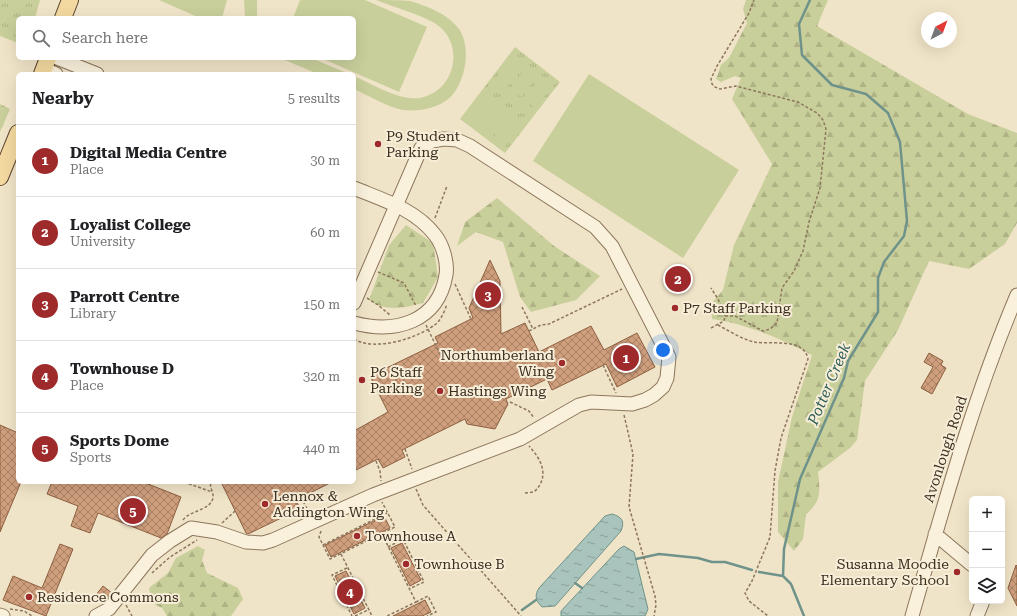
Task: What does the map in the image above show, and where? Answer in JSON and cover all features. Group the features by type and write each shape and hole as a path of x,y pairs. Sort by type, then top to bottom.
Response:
{"main road":[{"path":"64,16 70,0"},
{"path":"0,177 16,138"}],"street":[{"path":"61,60 92,72"},
{"path":"96,616 109,609 152,555 178,535 192,528 211,530 246,542 263,543 318,525 382,491 415,480 520,439 567,410 591,402 632,404 645,400 654,395 663,387 668,378 669,357 612,246 595,227 470,146 457,140 432,141 421,148 356,299"},
{"path":"356,189 396,205 424,223 436,236 444,252 447,268 440,295 433,307 421,317 411,322 393,326 376,326 356,323"},
{"name":"Avonlough Road","path":"912,616 957,458 996,343 1017,295"},
{"path":"935,534 969,562"},
{"path":"977,616 982,604"}],"path":[{"path":"725,316 735,316 763,331 770,329 777,323 782,288 794,271 803,251 817,198 826,143 826,129 823,120 817,114 798,102 736,86 720,89 712,84 711,78 749,13 754,0"},
{"path":"437,224 434,218 447,186"},
{"path":"369,268 404,282 441,356"},
{"path":"452,286 453,281 471,318"},
{"path":"529,331 541,325 549,324 632,284"},
{"path":"711,288 718,299 725,316"},
{"path":"356,341 367,344 388,343 402,340 428,330 442,316 449,298"},
{"path":"356,299 378,305 392,317 393,326"},
{"path":"522,307 533,329"},
{"path":"711,328 718,325 725,316"},
{"path":"718,325 752,341 796,345 805,351 808,360 781,438 775,471 770,538 752,581 745,593 749,601 768,616"},
{"path":"603,365 620,404 628,430 633,454 629,507 655,596 656,605 654,616"},
{"path":"510,402 529,411 539,427"},
{"path":"520,439 537,455 543,466 544,476 534,492 525,493"},
{"path":"405,449 415,480 417,495 423,505 521,616"},
{"path":"301,497 318,525 319,537 330,559 341,554 395,528 387,513 382,491 380,471 376,461"},
{"path":"190,484 212,492"},
{"path":"178,535 186,516 207,506 212,499 211,484"},
{"path":"151,574 170,557 220,525 235,511"},
{"path":"323,545 387,513"},
{"path":"382,534 416,602"},
{"path":"388,546 403,539 424,582 410,589"},
{"path":"341,554 372,616"},
{"path":"348,568 332,575 352,616"},
{"path":"387,616 428,596 436,612 427,616"},
{"path":"355,616 368,610"},
{"path":"4,613 24,611 32,616"}],"green space":[{"path":"0,0 40,0 36,16 16,16 16,42 0,36"},
{"path":"159,0 227,0 223,16 195,16"},
{"path":"244,0 257,0 257,16 245,16"},
{"path":"300,0 365,0 427,27 399,92 326,60 356,60 356,16 294,16"},
{"path":"376,0 410,1 437,11 449,19 459,29 463,36 466,61 462,78 450,98 432,108 404,110 386,104 356,90 356,77 395,94 412,98 420,98 432,94 441,87 448,77 452,66 453,55 451,43 445,33 436,24 415,14"},
{"path":"746,0 828,0 817,26 968,114 1017,133 1017,223 1005,244 969,269 929,261 898,330 865,381 857,440 850,448 818,472 819,495 815,505 806,514 803,539 794,551 778,532 778,482 792,417 812,355 788,343 751,328 712,319 711,304 723,290 734,245 772,164 732,99 741,78 735,76 721,82 716,79 721,65 729,58 747,23 743,9"},
{"path":"515,47 560,82 505,153 460,119"},
{"path":"514,54 525,63 507,87 496,78"},
{"path":"285,60 316,60 344,72 313,72"},
{"path":"528,65 539,74 521,97 510,89"},
{"path":"589,74 739,170 683,258 533,161"},
{"path":"542,76 553,85 535,108 524,99"},
{"path":"484,92 496,101 477,124 466,115"},
{"path":"498,103 510,112 491,135 480,126"},
{"path":"0,104 10,109 0,132"},
{"path":"512,114 524,123 505,146 494,137"},
{"path":"497,198 554,246 600,276 576,300 531,312 520,297 503,242 476,232 457,246 465,222"},
{"path":"406,225 433,243 438,277 423,303 388,308 375,304 369,300 389,245"},
{"path":"198,546 205,550 202,560 207,573 238,588 243,599 231,616 167,616 162,608 152,603 149,588 168,573 176,558"}],"water":[{"path":"612,514 622,520 623,525 621,531 555,606 542,607 536,598 539,588 605,516"},
{"path":"624,546 634,552 648,609 645,616 561,616 561,611 619,549"}],"building":[{"path":"490,260 500,281 501,334 525,323 539,352 591,326 604,350 637,333 655,367 617,387 606,364 552,390 547,379 506,399 508,404 495,429 467,424 465,419 402,450 405,457 383,468 378,459 356,470 356,430 388,412 370,376 438,343 435,337 473,318 469,308"},
{"path":"929,353 943,361 941,365 946,368 932,394 921,388 933,367 924,362"},
{"path":"0,425 16,432 16,484 20,484 0,532"},
{"path":"51,484 148,484 181,497 167,534 161,538 98,513 90,533 71,526 78,506 47,494"},
{"name":"Lennox & Addington Wing","path":"222,484 328,484 296,500 300,509 248,534 246,533"},
{"name":"Townhouse A","path":"384,516 390,528 331,557 325,545"},
{"name":"Townhouse B","path":"402,543 421,580 410,586 391,548"},
{"name":"Residence Commons","path":"60,544 73,549 46,616 3,600 13,576 42,588"},
{"path":"1016,565 1017,566 1017,606 1008,588"},
{"path":"346,571 365,608 354,614 335,576"},
{"path":"103,586 112,593 103,603 95,596"},
{"path":"425,600 431,612 422,616 393,616"}],"waterway":[{"name":"Potter Creek","path":"804,616 791,584 783,576 784,549 800,479 844,378 848,361 878,312 878,278 884,262 904,236 907,221 900,142 888,113 866,94 832,85 802,55 799,24 810,0"},
{"path":"636,559 659,554 698,558 712,562 725,562 752,570"},
{"path":"759,572 783,576"},
{"path":"575,583 582,588"},
{"path":"522,610 536,600"}],"place":[{"name":"P9 Student Parking","path":"378,144"},
{"name":"Loyalist College","path":"678,279"},
{"name":"Parrott Centre","path":"488,295"},
{"name":"P7 Staff Parking","path":"675,308"},
{"name":"Digital Media Centre","path":"626,358"},
{"name":"Northumberland Wing","path":"562,363"},
{"name":"P6 Staff Parking","path":"362,380"},
{"name":"Hastings Wing","path":"440,391"},
{"name":"Lennox & Addington Wing","path":"265,504"},
{"name":"Sports Dome","path":"133,511"},
{"name":"Townhouse A","path":"357,536"},
{"name":"Townhouse B","path":"406,564"},
{"name":"Susanna Moodie Elementary School","path":"957,572"},
{"name":"Townhouse D","path":"350,592"},
{"name":"Residence Commons","path":"29,597"}]}
